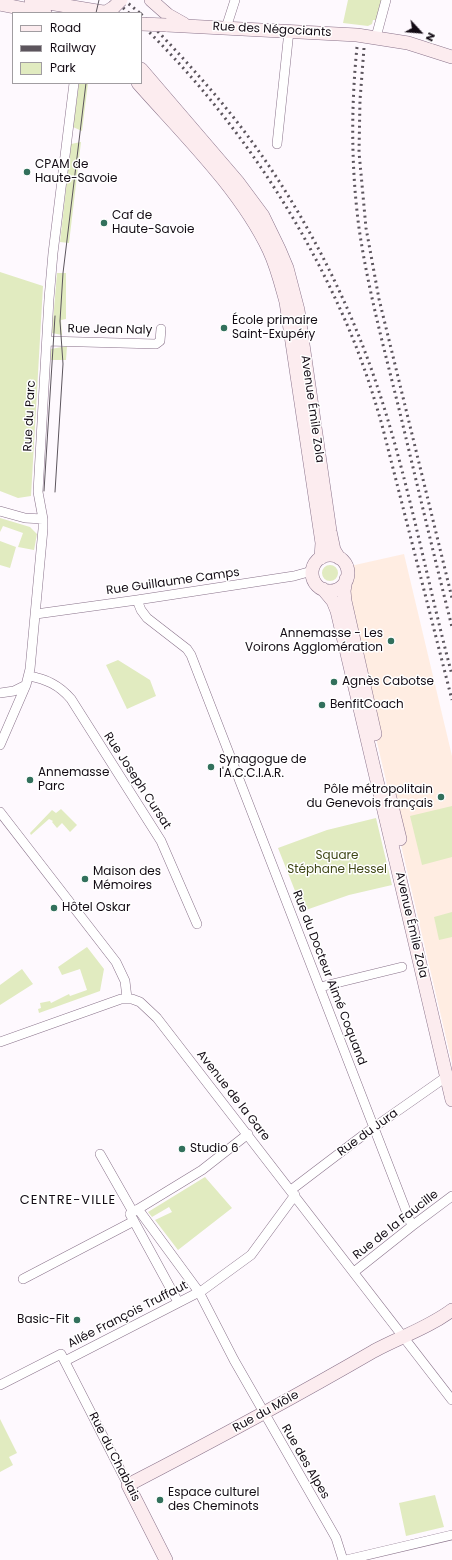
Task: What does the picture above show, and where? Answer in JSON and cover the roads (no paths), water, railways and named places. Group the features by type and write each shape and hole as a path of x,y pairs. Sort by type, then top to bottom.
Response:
{"street":[{"path":"31,0 82,11 104,12 110,10 118,3"},
{"name":"Rue des Négociants","path":"151,0 172,18 188,25"},
{"path":"226,28 235,0"},
{"path":"386,0 376,37 412,44 452,57"},
{"path":"0,4 40,12"},
{"path":"163,11 165,25"},
{"name":"Rue des Négociants","path":"142,24 188,25 376,37"},
{"path":"277,144 289,31"},
{"name":"Avenue Émile Zola","path":"142,70 242,187 263,216 279,249 292,285 298,310 330,530 334,550 339,558"},
{"name":"Rue du Parc","path":"0,745 27,680 36,614 43,519 38,486 53,253 74,84"},
{"name":"Avenue Émile Zola","path":"139,84 206,160 242,204 262,236 277,270 286,302 322,542 320,558"},
{"name":"Rue Jean Naly","path":"47,341 156,344 160,341 161,329"},
{"path":"0,511 25,518 43,519"},
{"path":"331,555 339,558 346,567 346,579 343,584 336,589 323,590 315,583 312,571 315,564 320,558 331,555"},
{"name":"Rue Guillaume Camps","path":"36,614 293,576 312,571"},
{"name":"Avenue Émile Zola","path":"346,579 344,596 348,618 452,1063"},
{"name":"Avenue Émile Zola","path":"323,590 333,601 337,611 452,1100"},
{"name":"Rue du Docteur Aimé Coquand","path":"137,600 145,616 187,649 190,655 412,1226"},
{"path":"0,693 14,691 27,680"},
{"name":"Rue Joseph Cursat","path":"27,680 52,683 62,689 71,699 161,841 197,924"},
{"path":"0,812 116,962 125,981 127,998 114,1001 0,1042"},
{"path":"320,987 402,967"},
{"name":"Avenue de la Gare","path":"127,998 140,1002 147,1007 248,1134 452,1400"},
{"name":"Rue du Jura","path":"201,1291 254,1252 293,1193 374,1128 446,1076"},
{"path":"23,1278 135,1214 202,1170 248,1134"},
{"path":"100,1154 135,1214 178,1302"},
{"name":"Rue de la Faucille","path":"354,1272 452,1196"},
{"name":"Rue des Alpes","path":"135,1214 201,1291 220,1335 336,1538 343,1560"},
{"name":"Allée François Truffaut","path":"0,1385 63,1358 201,1291"},
{"name":"Rue du Môle","path":"128,1485 264,1413 403,1336 431,1324 452,1310"},
{"name":"Rue du Chablais","path":"63,1358 166,1560"},
{"path":"346,1560 452,1535"}],"tram line":[{"path":"96,12 99,0"},
{"path":"55,492 63,364 60,321 63,273 86,84"},
{"path":"44,491 55,316"}],"railway":[{"path":"114,0 128,12"},
{"path":"124,0 139,12"},
{"path":"142,15 222,103 264,159 281,184 311,235 351,316 376,384 401,466 452,675"},
{"path":"142,25 172,55 201,88 254,158 279,195 301,233 322,271 341,311 364,367 382,425 452,700"},
{"path":"357,47 353,115 353,160 359,228 377,321 452,627"},
{"path":"364,48 360,100 359,152 366,228 379,299 452,598"}],"place":[{"name":"CPAM de Haute-Savoie","path":"27,172"},
{"name":"Caf de Haute-Savoie","path":"104,223"},
{"name":"École primaire Saint-Exupéry","path":"224,328"},
{"name":"Annemasse - Les Voirons Agglomération","path":"391,641"},
{"name":"Agnès Cabotse","path":"334,682"},
{"name":"BenfitCoach","path":"322,705"},
{"name":"Synagogue de l'A.C.C.I.A.R.","path":"211,767"},
{"name":"Annemasse Parc","path":"30,780"},
{"name":"Pôle métropolitain du Genevois français","path":"441,797"},
{"name":"Maison des Mémoires","path":"85,879"},
{"name":"Hôtel Oskar","path":"54,908"},
{"name":"Studio 6","path":"182,1149"},
{"name":"Basic-Fit","path":"77,1320"},
{"name":"Espace culturel des Cheminots","path":"160,1500"}],"district":[{"name":"CENTRE-VILLE","path":"68,1201"}],"park label":[{"name":"Square Stéphane Hessel","path":"337,863"}]}
